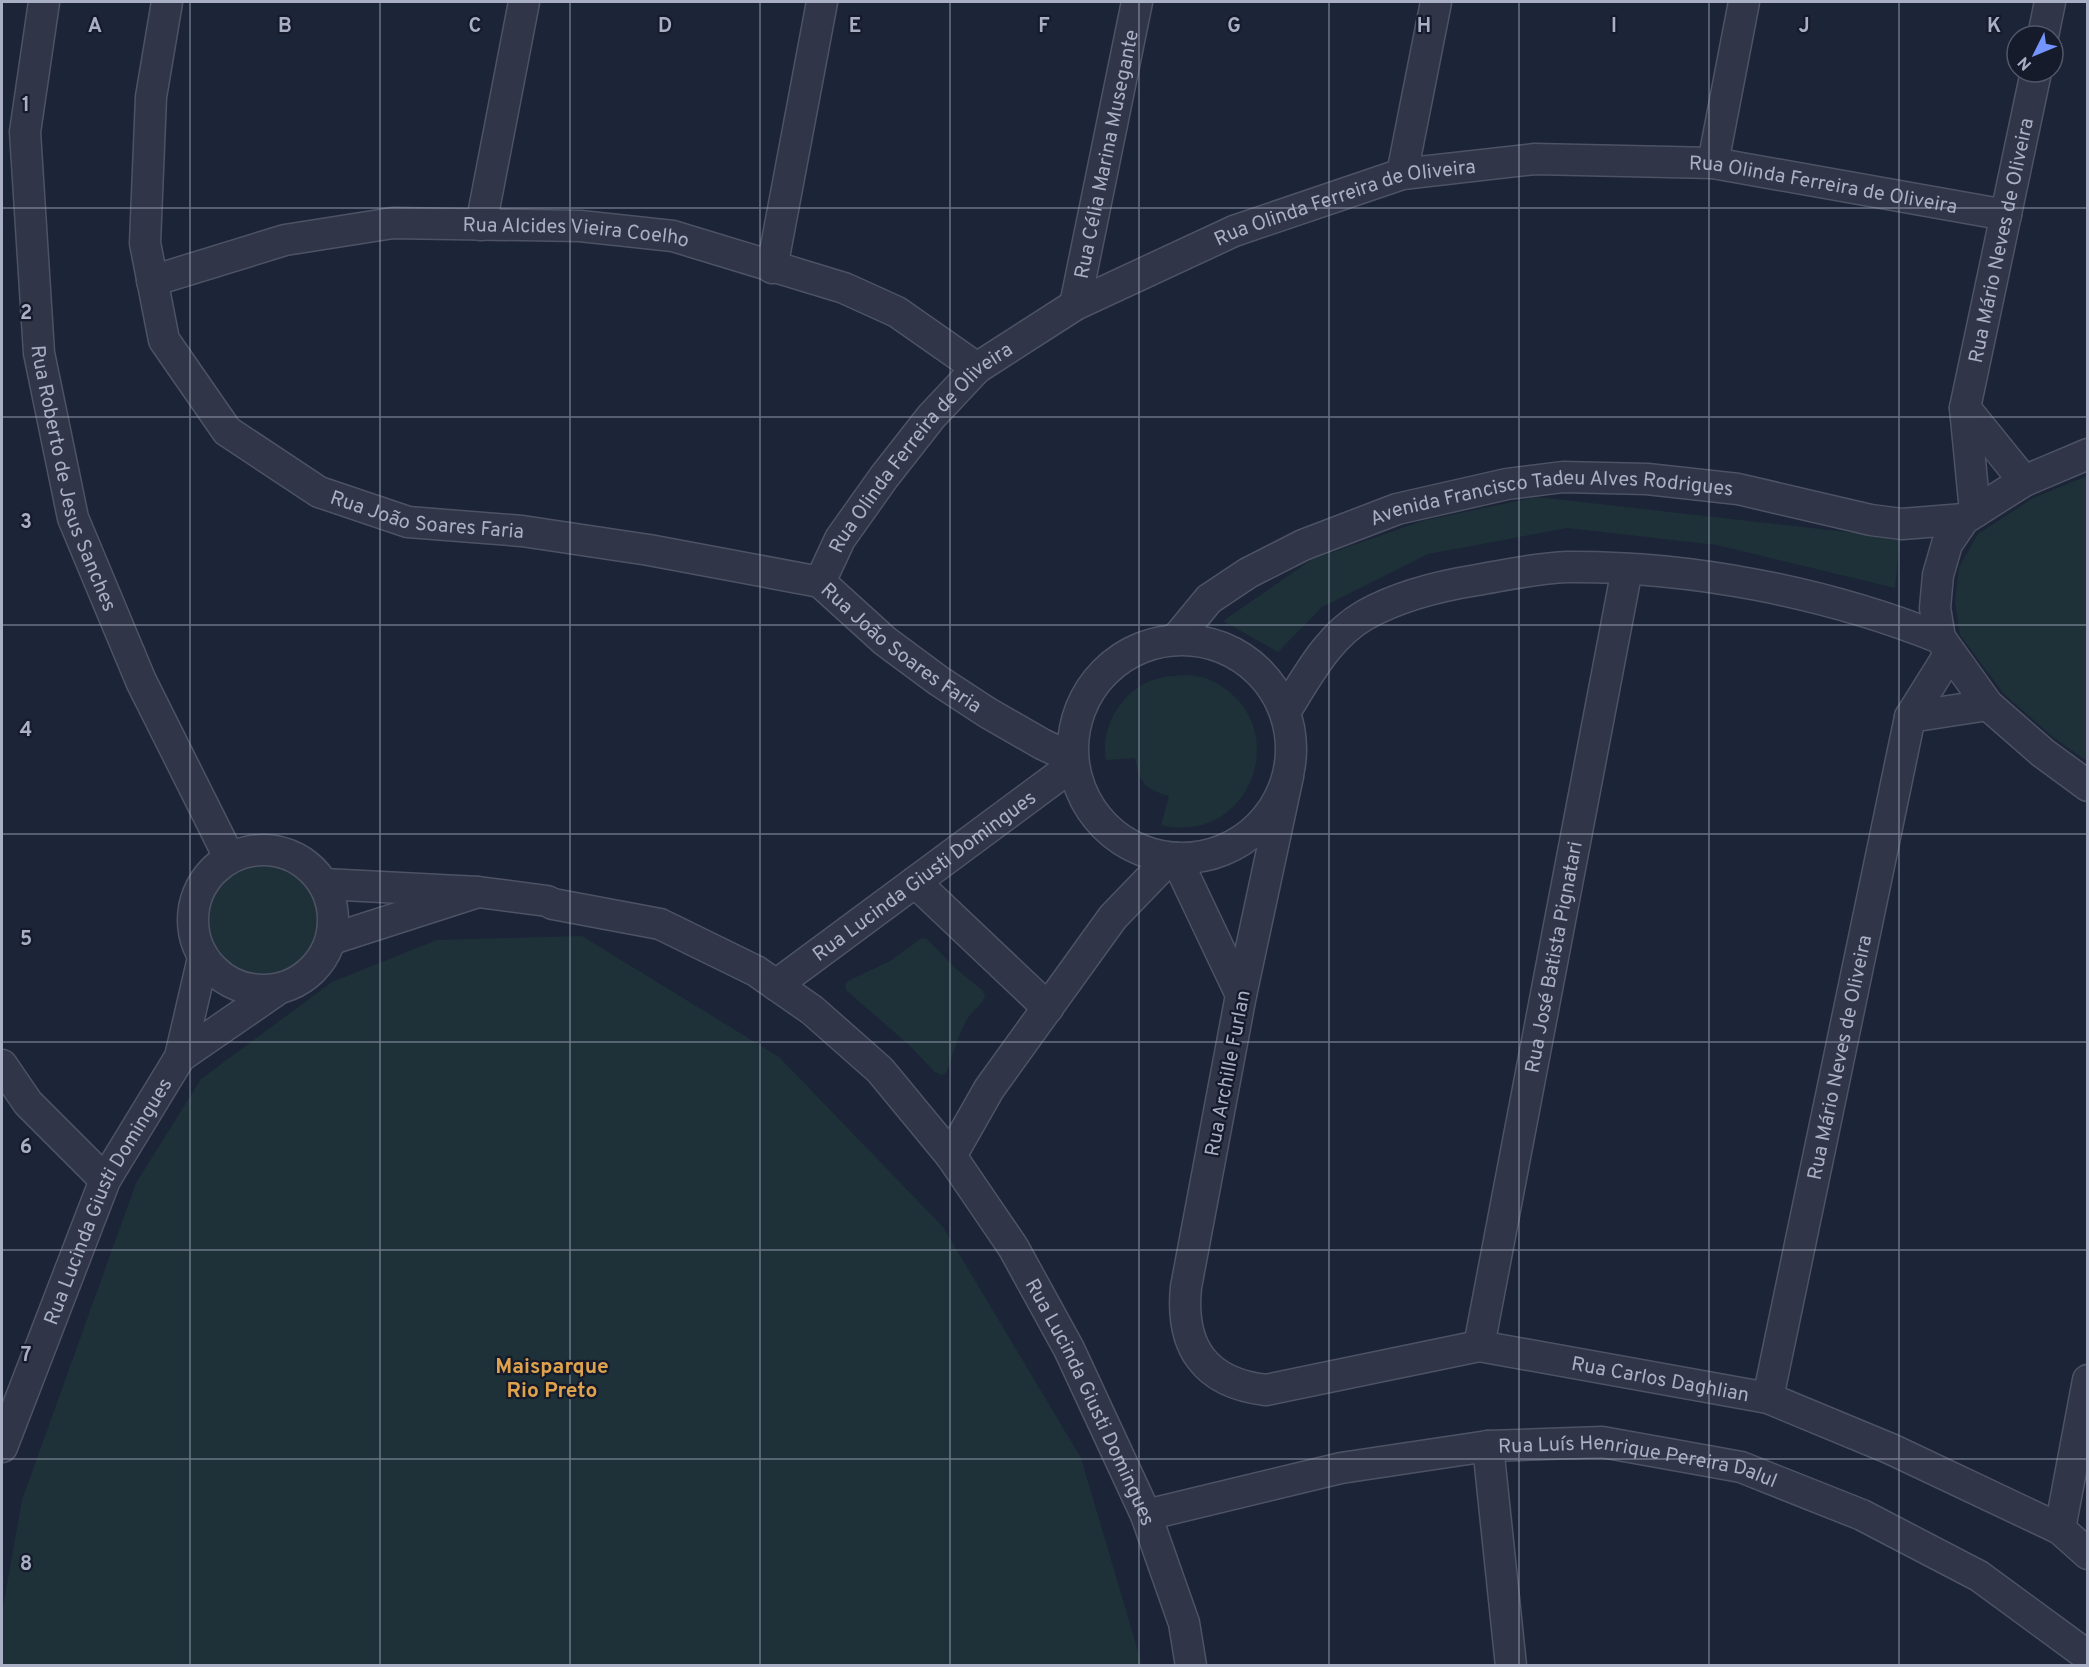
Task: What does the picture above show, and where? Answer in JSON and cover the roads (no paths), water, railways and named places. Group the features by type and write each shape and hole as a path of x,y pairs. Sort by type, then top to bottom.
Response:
{"street":[{"name":"Rua Roberto de Jesus Sanches","path":"44,2 25,132 39,352 73,518 141,681 229,857"},
{"name":"Rua João Soares Faria","path":"167,2 151,97 145,243 164,340 227,431 319,492 408,522 522,531 649,550 820,582 885,641 939,681 1042,744 1073,751"},
{"path":"482,225 524,2"},
{"path":"772,268 822,2"},
{"name":"Rua Célia Marina Musegante","path":"1075,305 1137,2"},
{"path":"1402,174 1436,2"},
{"path":"1713,163 1744,2"},
{"path":"2045,24 2050,2"},
{"name":"Rua Mário Neves de Oliveira","path":"1969,516 1965,408 2033,84"},
{"name":"Rua Olinda Ferreira de Oliveira","path":"820,582 840,539 884,477 931,417 977,368 1075,305 1234,231 1402,174 1535,159 1713,163 2006,215"},
{"name":"Rua Alcides Vieira Coelho","path":"152,281 285,240 393,224 580,226 673,237 844,288 897,312 977,368"},
{"path":"1965,408 2024,481"},
{"path":"2088,454 2024,481 1969,516 1947,544 1938,575 1935,608 1945,645 1988,705 2043,753 2088,786"},
{"name":"Avenida Francisco Tadeu Alves Rodrigues","path":"1176,639 1209,599 1248,573 1303,545 1397,509 1507,484 1563,477 1647,479 1738,489 1871,520 1902,524 1969,516"},
{"path":"1285,712 1333,641 1364,616 1409,596 1444,586 1555,568 1626,569 1701,576 1815,598 1866,611 1945,645"},
{"name":"Rua José Batista Pignatari","path":"1479,1346 1626,569"},
{"path":"1176,639 1203,641 1230,650 1253,666 1272,687 1285,712 1292,755 1281,797 1255,831 1220,852 1193,858 1173,858 1146,852 1125,842 1106,827 1090,809 1079,788 1073,751 1080,705 1093,684 1109,666 1129,652 1151,643 1176,639"},
{"name":"Rua Mário Neves de Oliveira","path":"1768,1398 1910,717 1945,645"},
{"path":"1910,717 1988,705"},
{"name":"Rua Lucinda Giusti Domingues","path":"776,985 915,882 1073,751"},
{"name":"Rua Archille Furlan","path":"1208,1367 1195,1349 1186,1330 1184,1308 1186,1287 1241,995 1288,776"},
{"path":"263,849 282,852 298,859 324,884 331,901 334,920 332,939 324,957 312,972 295,984 277,990 248,990 222,978 203,958 195,940 192,921 195,902 201,884 229,857 246,851 263,849"},
{"path":"1173,858 1241,995"},
{"path":"951,1156 989,1089 1113,917 1173,858"},
{"path":"915,882 1048,1008"},
{"name":"Rua Lucinda Giusti Domingues","path":"324,884 478,892 547,901 660,924 756,971 812,1010 880,1070 951,1156 1013,1247 1069,1349 1146,1515 1184,1623 1191,1665"},
{"name":"Rua Lucinda Giusti Domingues","path":"332,939 478,892"},
{"name":"Rua Lucinda Giusti Domingues","path":"2,1447 105,1180 180,1057 203,958"},
{"name":"Rua Lucinda Giusti Domingues","path":"180,1057 277,990"},
{"path":"2,1065 28,1103 105,1180"},
{"name":"Rua Carlos Daghlian","path":"1208,1367 1225,1379 1245,1387 1266,1390 1479,1346 1768,1398 1891,1449 2060,1529 2088,1554"},
{"path":"2060,1529 2088,1380"},
{"name":"Rua Luís Henrique Pereira Dalul","path":"1146,1515 1341,1468 1488,1446 1602,1442 1741,1467 1862,1515 1979,1576 2088,1656"},
{"path":"1488,1446 1511,1665"}],"district":[{"name":"Maisparque Rio Preto","path":"552,1378"}]}
